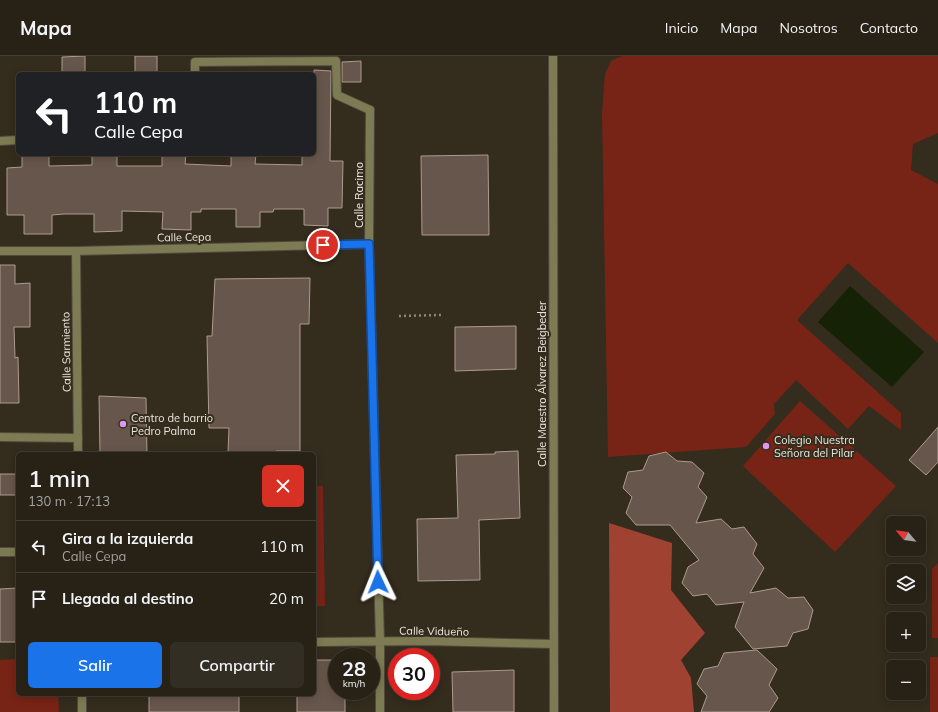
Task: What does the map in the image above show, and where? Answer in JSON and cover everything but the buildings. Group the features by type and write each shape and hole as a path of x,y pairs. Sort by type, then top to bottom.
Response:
{"street":[{"name":"Calle Maestro Álvarez Beigbeder","path":"553,56 554,712"},
{"name":"Calle Racimo","path":"195,72 195,62 336,61 337,95 370,110 369,244 380,641 380,712"},
{"path":"0,141 16,140"},
{"name":"Calle Cepa","path":"0,251 76,251 369,244"},
{"name":"Calle Sarmiento","path":"76,251 78,452"},
{"path":"0,437 78,438"},
{"path":"0,552 16,552"},
{"name":"Calle Vidueño","path":"316,642 427,641 553,644"},
{"path":"82,696 82,712"}],"path":[{"path":"399,316 441,315"}],"shaded area":[{"path":"622,56 938,56 938,133 913,144 911,170 938,184 938,343 848,263 797,320 901,413 901,430 869,406 848,429 796,380 774,404 775,414 746,447 608,457 602,113 605,74 611,61"},
{"path":"850,286 924,352 892,387 818,322"},
{"path":"800,401 896,486 835,552 743,466"},
{"path":"316,486 323,486 325,606 316,606"},
{"path":"609,523 672,543 671,590 705,633 681,660 691,678 694,712 610,712"},
{"path":"938,563 938,638 932,638 932,569"},
{"path":"930,657 938,657 938,712 930,712"},
{"path":"16,659 16,696 58,696 59,712 0,712 0,660"}],"place":[{"name":"Centro de barrio Pedro Palma","path":"123,424"},
{"name":"Colegio Nuestra Señora del Pilar","path":"766,446"}],"route":[{"path":"323,245 369,244 378,582"}]}
